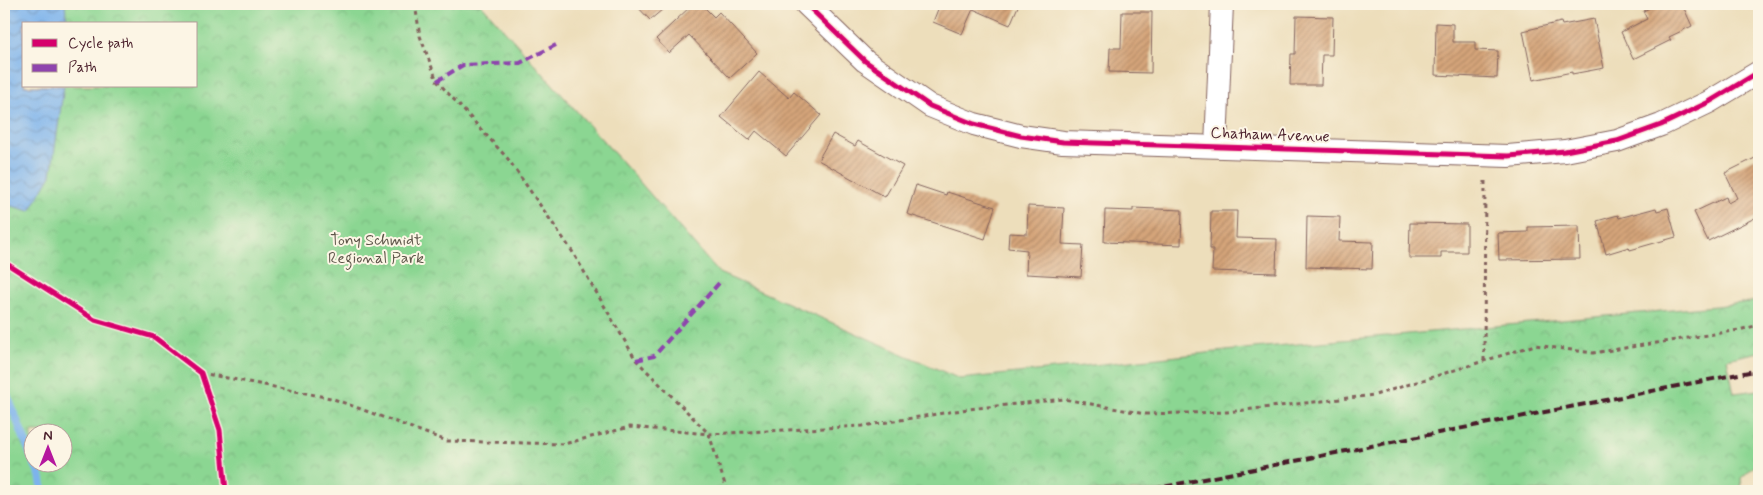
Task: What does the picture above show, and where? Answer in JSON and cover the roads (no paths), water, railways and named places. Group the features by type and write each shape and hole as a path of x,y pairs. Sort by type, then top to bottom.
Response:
{"street":[{"name":"Chatham Avenue","path":"806,4 865,61 930,106 974,124 1021,136 1063,142 1508,156 1565,152 1616,141 1662,125 1709,102 1759,72"},
{"path":"1216,146 1222,4"}],"water":[{"path":"4,4 65,4 67,22 22,22 22,88 64,88 51,175 30,211 4,204"}],"waterway":[{"path":"4,394 7,395 22,433"},
{"path":"39,472 43,491"}],"railway":[{"path":"1142,491 1759,370"}],"park label":[{"name":"Tony Schmidt Regional Park","path":"376,249"}]}
